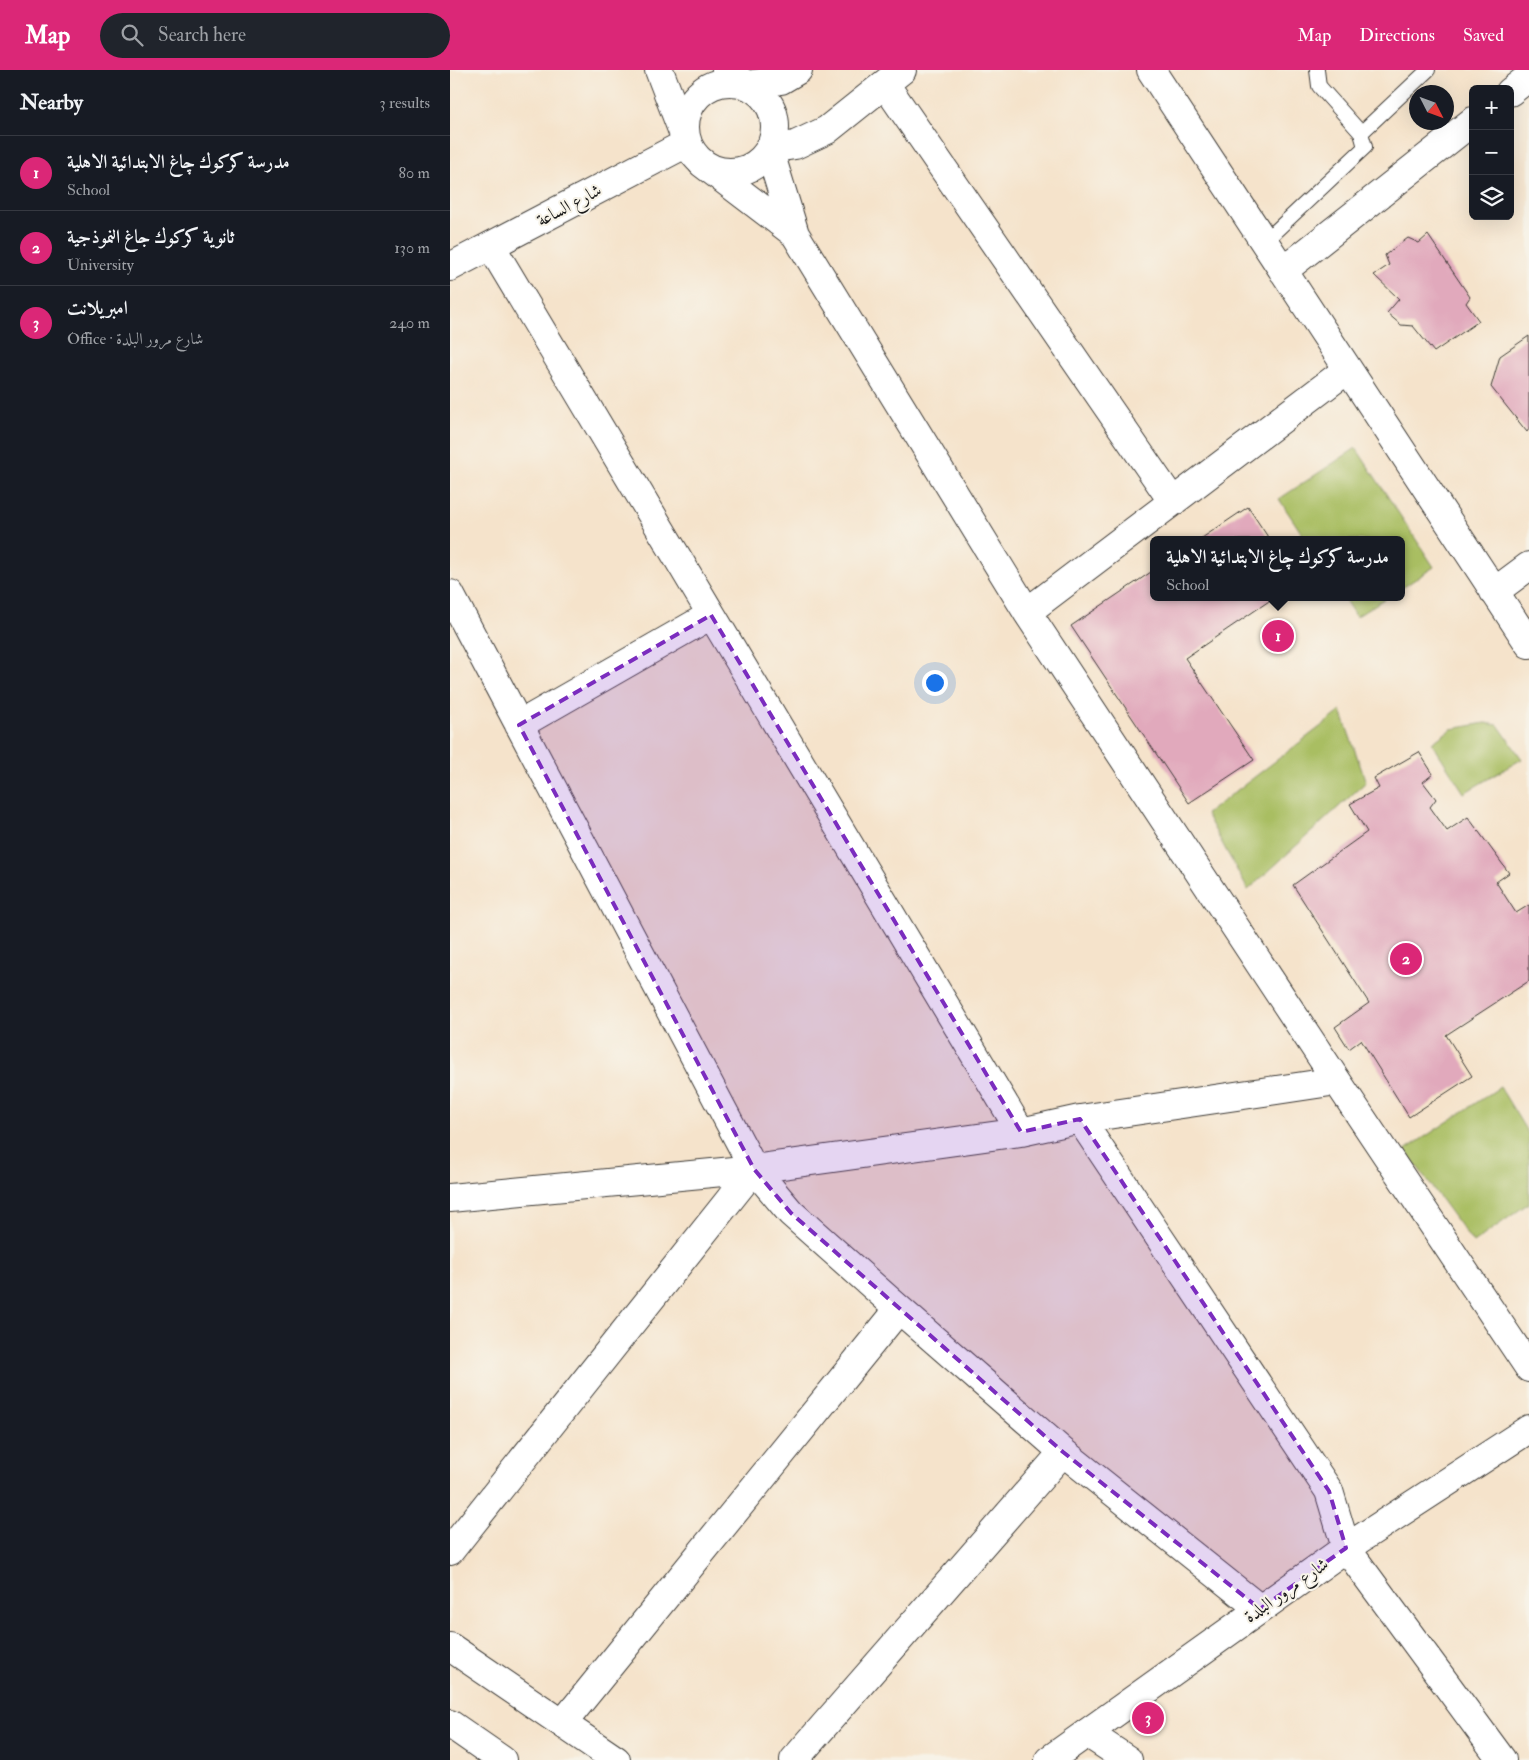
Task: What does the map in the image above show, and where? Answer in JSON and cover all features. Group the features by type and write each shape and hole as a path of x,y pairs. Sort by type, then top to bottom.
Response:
{"street":[{"path":"659,70 695,153 716,170 731,173 746,170 760,161 769,149 775,135 774,119 769,105 759,92 736,78"},
{"path":"795,234 695,153 684,128 686,114 693,101 704,90 716,84 731,82 736,78 781,80 798,70"},
{"path":"1151,70 1529,644"},
{"path":"769,149 795,145 827,130 894,77 1173,502"},
{"path":"1514,89 1529,77"},
{"path":"1283,271 1469,125"},
{"path":"769,149 795,234 1026,612 1529,1368"},
{"name":"شارع الساعة","path":"450,267 490,246 695,153"},
{"path":"490,246 1021,1132"},
{"path":"1026,612 1348,369"},
{"path":"1494,592 1529,566"},
{"path":"450,594 754,1169 791,1213 898,1309 1063,1452 1260,1609"},
{"path":"519,725 712,615"},
{"path":"450,1198 754,1169 1021,1132 1080,1119 1337,1081"},
{"path":"1080,1119 1329,1491 1346,1548 1502,1760"},
{"path":"450,1551 754,1169"},
{"path":"563,1723 898,1309"},
{"name":"شارع مرور البلدة","path":"1049,1760 1346,1548 1529,1429"},
{"path":"794,1760 1063,1452"},
{"path":"450,1647 616,1760"},
{"path":"450,1724 502,1760"},
{"path":"1087,1733 1128,1760"}],"lane":[{"path":"1264,242 1365,147 1361,133 1319,86 1318,70"},
{"path":"1361,133 1428,70"}],"highlighted area":[{"path":"711,615 1021,1132 1080,1119 1329,1491 1346,1548 1260,1609 1063,1452 791,1213 754,1169 519,725"}],"green space":[{"path":"1356,448 1434,567 1405,586 1405,536 1303,536 1279,499"},
{"path":"1346,601 1381,601 1356,617"},
{"path":"1341,711 1366,782 1248,890 1206,814"},
{"path":"1485,723 1498,725 1522,759 1464,793 1432,743 1451,729"},
{"path":"1500,1087 1529,1135 1529,1203 1473,1243 1405,1150"}],"building":[{"path":"1428,235 1470,297 1466,303 1479,321 1434,352 1413,326 1401,325 1387,313 1399,299 1374,275 1389,265 1385,255 1408,238 1419,243"},
{"path":"1529,336 1529,429 1527,432 1491,387 1500,356"},
{"path":"1248,507 1267,536 1205,536"},
{"path":"1150,573 1150,601 1269,601 1185,658 1254,760 1189,803 1071,626"},
{"path":"1419,752 1433,774 1423,782 1436,799 1430,807 1447,831 1468,817 1509,873 1496,882 1516,913 1529,905 1529,981 1446,1035 1472,1076 1409,1117 1361,1040 1349,1049 1335,1027 1369,1003 1293,885 1367,832 1350,804 1379,788 1374,778"}],"place":[{"name":"مدرسة كركوك چاغ الابتدائية الاهلية","path":"1278,636"},
{"name":"ثانوية كركوك جاغ النموذجية","path":"1406,959"},
{"name":"امبريلانت","path":"1148,1718"}]}
